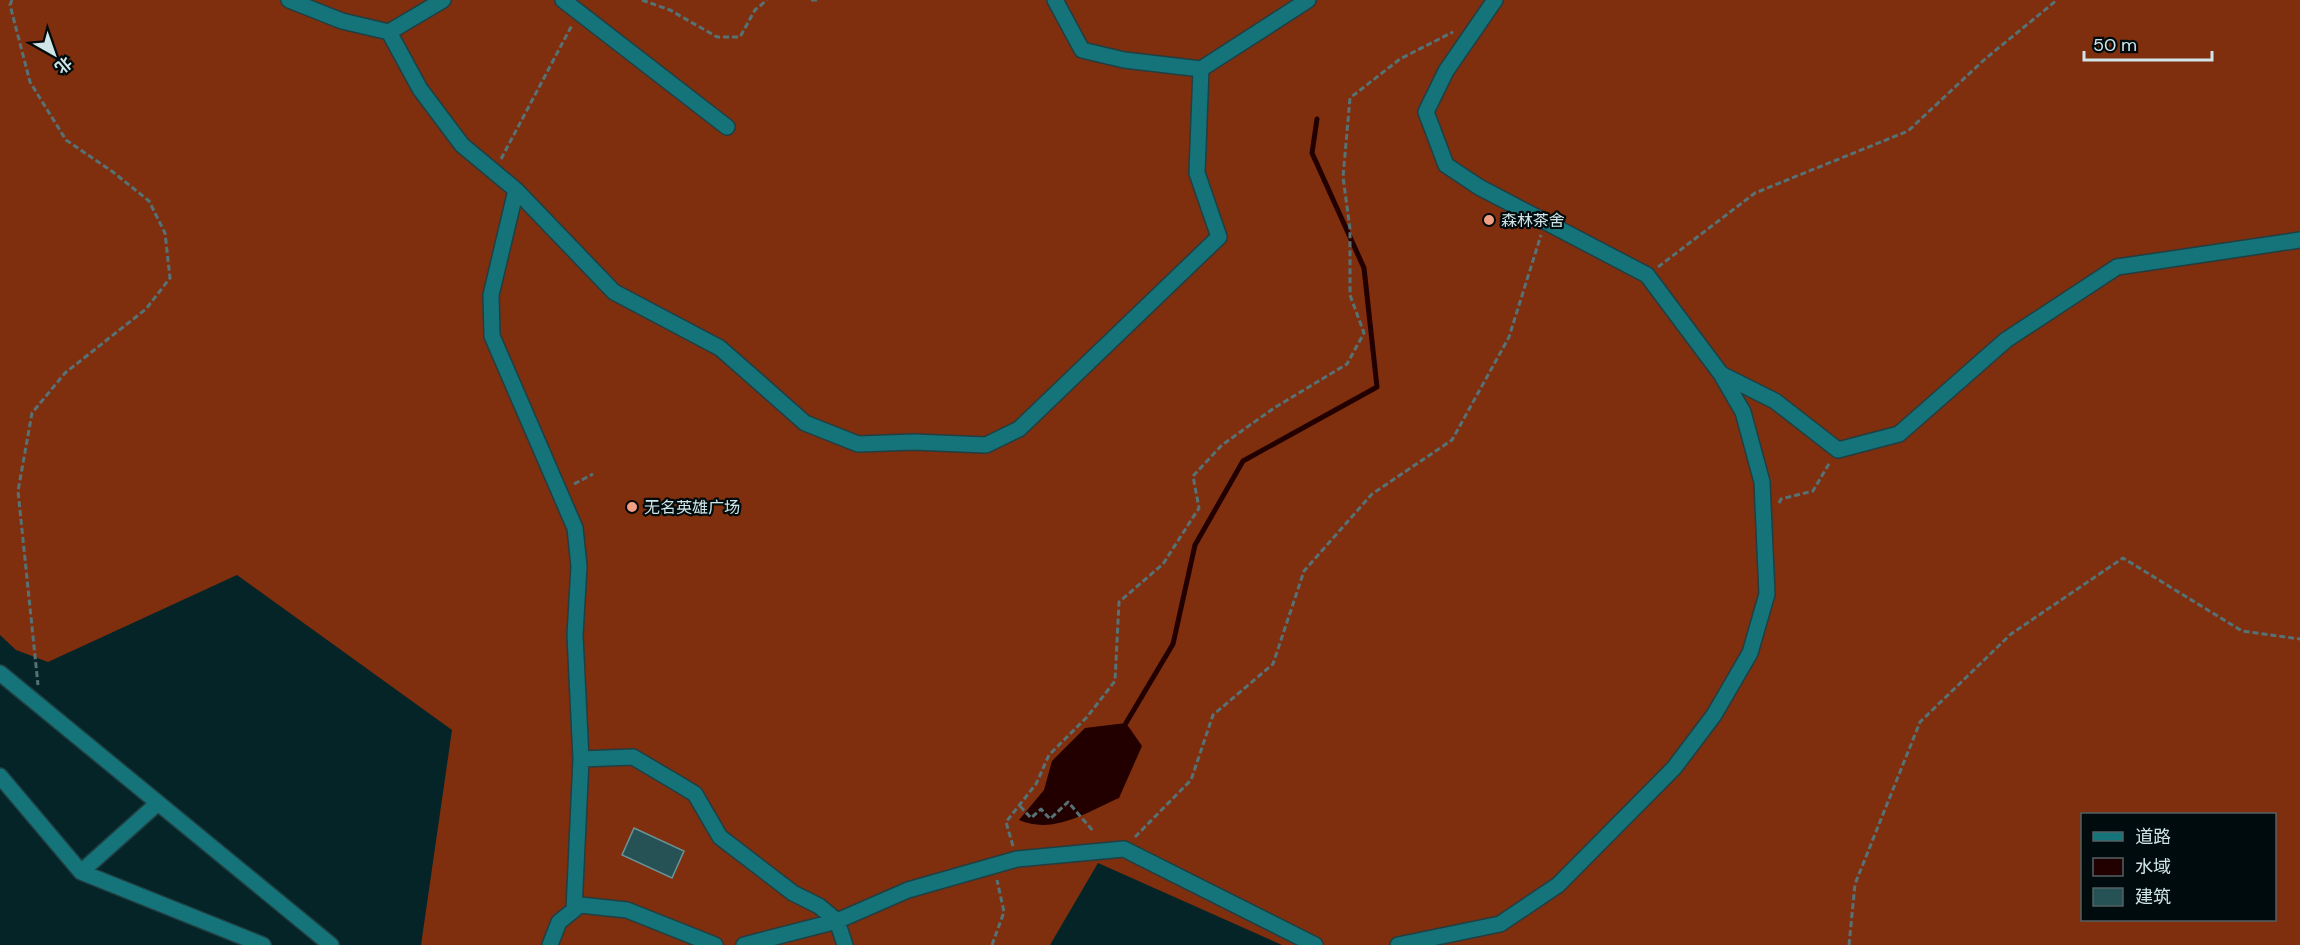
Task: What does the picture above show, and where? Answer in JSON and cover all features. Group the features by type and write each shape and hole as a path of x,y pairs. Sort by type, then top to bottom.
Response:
{"lane":[{"path":"289,0 342,21 389,32 443,0"},
{"path":"562,0 727,127"},
{"path":"1054,0 1082,50 1124,60 1201,69 1308,0"},
{"path":"1398,945 1500,924 1558,885 1674,768 1714,715 1750,653 1767,594 1762,482 1743,412 1721,374 1647,275 1479,188 1446,165 1426,112 1446,70 1495,0"},
{"path":"389,32 420,89 462,145 516,190 614,292 720,348 805,423 858,444 914,442 986,445 1019,429 1219,237 1197,173 1201,69"},
{"path":"516,190 491,295 492,336 575,528 578,557 575,635 581,759 574,910"},
{"path":"1721,374 1775,401 1838,450 1899,434 2006,340 2116,267 2300,240"},
{"path":"0,674 332,945"},
{"path":"581,759 633,757 677,783 694,795 720,837 793,893 819,906 837,921 845,945"},
{"path":"0,776 81,872 263,945"},
{"path":"81,872 158,802"},
{"path":"744,945 837,921 908,891 1017,859 1124,849 1315,945"},
{"path":"550,945 559,922 580,905 627,910 715,945"}],"path":[{"path":"12,0 10,5 30,82 66,140 149,201 165,233 170,278 146,309 65,373 32,413 18,491 40,706"},
{"path":"642,0 670,10 717,37 740,37 755,10 767,0"},
{"path":"811,0 820,0"},
{"path":"1647,275 1755,193 1908,132 1985,59 2057,0"},
{"path":"494,172 579,13"},
{"path":"1017,859 1006,822 1036,784 1049,755 1087,717 1115,681 1119,602 1164,564 1198,508 1193,476 1222,445 1274,408 1347,364 1364,333 1350,295 1350,229 1343,177 1350,98 1400,59 1484,16"},
{"path":"1124,849 1191,780 1213,716 1274,664 1304,571 1372,494 1452,440 1509,337 1545,222"},
{"path":"1777,508 1781,499 1813,491 1838,450"},
{"path":"559,491 593,474"},
{"path":"1849,945 1855,884 1920,722 2011,634 2123,558 2242,631 2300,639"},
{"path":"1020,805 1031,818 1041,809 1050,819 1068,802 1094,832"},
{"path":"992,945 1004,912 994,866"}],"shaded area":[{"path":"0,0 2300,0 2300,945 1282,945 1098,863 1050,945 421,945 452,730 237,575 48,662 16,650 0,635"}],"water":[{"path":"1126,723 1142,746 1119,798 1083,815 1058,823 1032,824 1019,820 1044,790 1052,761 1085,728"}],"building":[{"path":"634,828 684,851 672,878 622,855"}],"waterway":[{"path":"1126,723 1173,644 1195,545 1243,461 1377,387 1364,268 1312,153 1317,119"}],"place":[{"name":"森林茶舍","path":"1489,220"},
{"name":"无名英雄广场","path":"632,507"}]}
